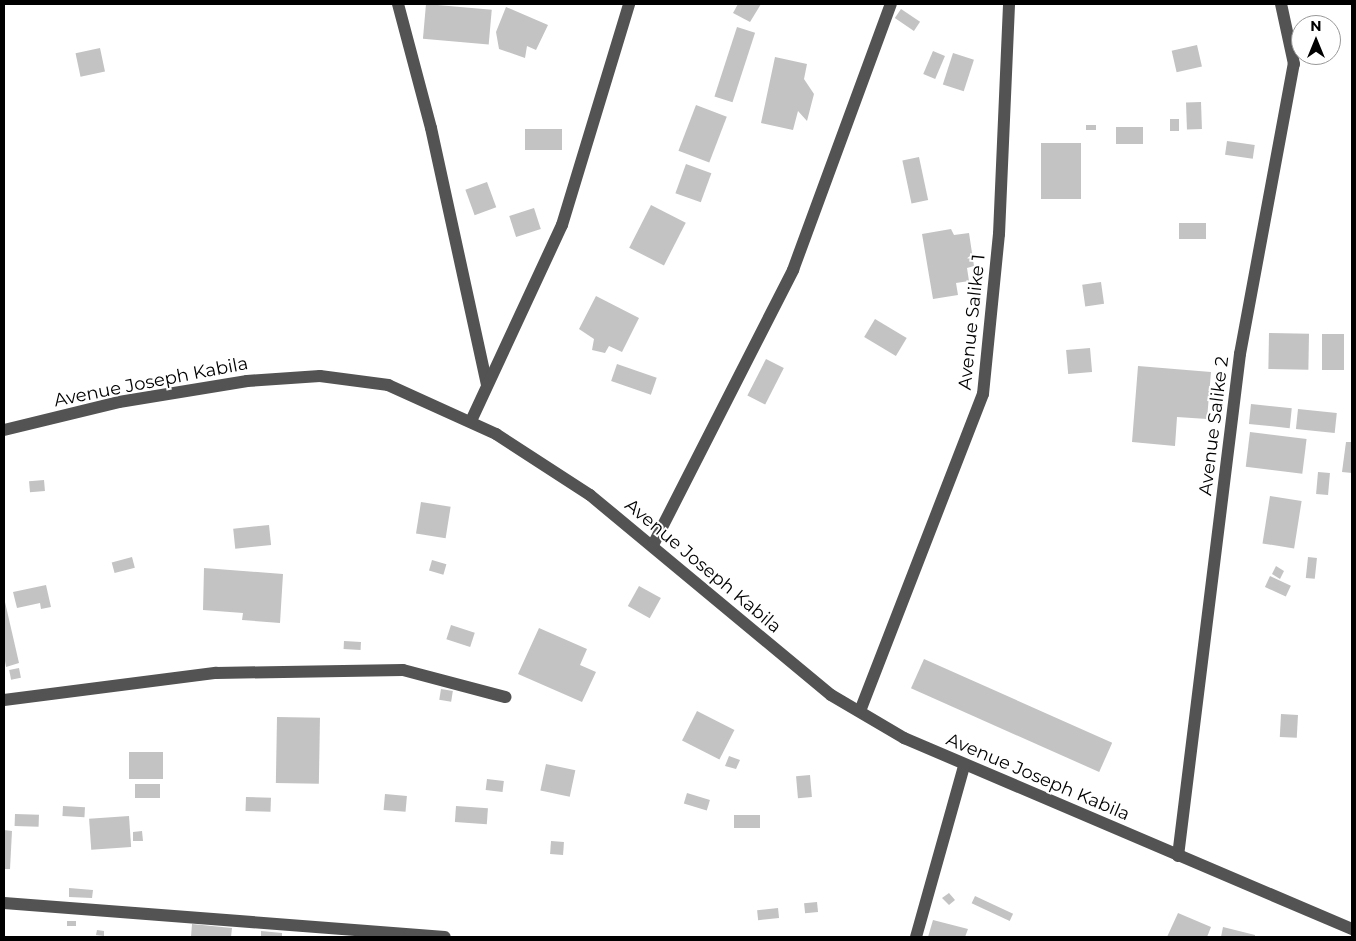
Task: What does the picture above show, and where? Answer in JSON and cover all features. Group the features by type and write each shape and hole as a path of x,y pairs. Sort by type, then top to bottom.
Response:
{"street":[{"path":"398,4 431,128 487,385"},
{"path":"471,420 562,225 629,4"},
{"path":"653,545 793,270 891,4"},
{"name":"Avenue Salike 1","path":"860,711 983,394 999,234 1009,4"},
{"name":"Avenue Salike 2","path":"1178,856 1240,354 1294,64 1281,4"},
{"name":"Avenue Joseph Kabila","path":"4,430 198,388 320,376 388,384 471,420 590,495 653,545 802,672 860,711 964,766 1352,929"},
{"path":"4,700 216,673 403,670 505,697"},
{"path":"916,937 964,766"},
{"path":"4,903 445,937"}],"building":[{"path":"426,4 492,10 489,45 423,39"},
{"path":"738,4 761,4 750,22 733,13"},
{"path":"506,7 548,25 536,50 527,46 525,58 499,49 496,32"},
{"path":"901,9 920,22 914,31 895,18"},
{"path":"737,27 755,33 733,102 714,96"},
{"path":"1197,45 1202,66 1177,72 1172,51"},
{"path":"100,48 105,71 81,77 76,53"},
{"path":"933,51 945,56 935,79 923,74"},
{"path":"953,53 974,60 964,91 943,84"},
{"path":"775,57 807,64 804,79 814,94 807,121 798,111 793,130 761,123"},
{"path":"1201,102 1202,129 1187,130 1186,103"},
{"path":"696,105 727,117 709,163 678,151"},
{"path":"1170,119 1179,119 1179,131 1170,131"},
{"path":"1086,125 1096,125 1096,130 1086,130"},
{"path":"1116,127 1143,127 1143,144 1116,144"},
{"path":"525,129 562,129 562,150 525,150"},
{"path":"1227,141 1255,145 1253,159 1225,155"},
{"path":"1041,143 1081,143 1081,199 1041,199"},
{"path":"919,157 928,200 912,204 902,161"},
{"path":"686,164 711,173 701,202 675,193"},
{"path":"487,182 496,207 475,215 465,190"},
{"path":"651,205 686,223 664,265 629,248"},
{"path":"534,208 541,229 516,237 509,216"},
{"path":"1179,223 1206,223 1206,239 1179,239"},
{"path":"951,229 954,235 969,233 974,266 967,268 969,281 956,283 958,295 933,299 922,234"},
{"path":"1101,282 1104,304 1085,306 1082,285"},
{"path":"596,296 639,318 622,352 609,346 605,353 592,350 594,339 579,329"},
{"path":"875,319 907,338 896,356 864,337"},
{"path":"1269,333 1309,334 1308,370 1268,369"},
{"path":"1322,334 1344,334 1344,370 1322,370"},
{"path":"1090,348 1092,372 1068,374 1066,350"},
{"path":"766,359 784,368 765,405 747,396"},
{"path":"617,364 657,378 651,395 611,381"},
{"path":"1138,366 1211,372 1207,419 1177,417 1175,446 1132,442"},
{"path":"1251,404 1292,408 1290,428 1249,424"},
{"path":"1298,409 1337,413 1335,433 1296,429"},
{"path":"1250,432 1307,439 1302,474 1246,467"},
{"path":"1346,442 1352,442 1352,473 1342,472"},
{"path":"1318,472 1330,473 1328,495 1316,494"},
{"path":"44,480 45,491 30,492 29,481"},
{"path":"1270,496 1302,501 1294,548 1262,543"},
{"path":"421,502 451,507 446,538 416,534"},
{"path":"269,525 271,545 235,549 233,529"},
{"path":"132,557 135,568 115,573 112,562"},
{"path":"1308,557 1317,558 1315,579 1306,578"},
{"path":"432,560 446,564 443,575 429,571"},
{"path":"1276,566 1284,571 1280,579 1272,574"},
{"path":"204,568 283,574 280,623 242,620 243,613 203,610"},
{"path":"1270,576 1291,586 1286,597 1265,587"},
{"path":"46,585 51,607 41,609 40,603 17,608 13,592"},
{"path":"639,586 661,598 650,618 628,606"},
{"path":"5,602 19,663 6,667 4,655"},
{"path":"451,625 475,633 470,647 446,639"},
{"path":"539,628 587,649 580,665 596,672 582,702 518,674"},
{"path":"344,641 361,642 361,650 344,649"},
{"path":"924,659 1112,743 1099,772 911,688"},
{"path":"19,668 21,678 11,680 9,670"},
{"path":"441,689 453,691 451,702 439,700"},
{"path":"697,711 734,730 719,759 682,740"},
{"path":"1281,714 1298,715 1297,738 1280,737"},
{"path":"277,717 320,718 319,784 276,783"},
{"path":"129,752 163,752 163,779 129,779"},
{"path":"729,756 740,760 736,769 725,766"},
{"path":"546,764 575,770 570,797 540,790"},
{"path":"810,775 812,797 798,798 796,776"},
{"path":"487,779 504,781 503,792 486,790"},
{"path":"135,784 160,784 160,798 135,798"},
{"path":"687,793 710,800 707,811 684,804"},
{"path":"385,794 407,796 406,812 384,810"},
{"path":"246,797 271,798 270,812 246,811"},
{"path":"63,806 85,807 84,817 62,816"},
{"path":"456,806 488,808 487,824 455,822"},
{"path":"15,814 39,815 39,827 15,826"},
{"path":"734,815 760,815 760,828 734,828"},
{"path":"129,816 131,847 91,850 89,819"},
{"path":"4,830 12,831 10,869 4,869"},
{"path":"142,831 143,841 133,841 133,832"},
{"path":"551,841 564,842 563,855 550,854"},
{"path":"69,888 93,890 92,898 69,897"},
{"path":"949,893 955,900 949,905 942,898"},
{"path":"975,896 1013,914 1010,921 972,903"},
{"path":"817,902 818,912 805,913 804,903"},
{"path":"778,908 779,918 758,920 757,910"},
{"path":"1178,913 1211,927 1207,937 1167,937"},
{"path":"933,920 968,929 965,937 928,937"},
{"path":"67,921 76,921 76,926 67,926"},
{"path":"192,924 232,928 231,937 191,937"},
{"path":"1223,927 1255,935 1255,937 1221,937"},
{"path":"97,930 104,931 104,936 96,935"},
{"path":"261,931 282,933 282,937 261,937"}]}
